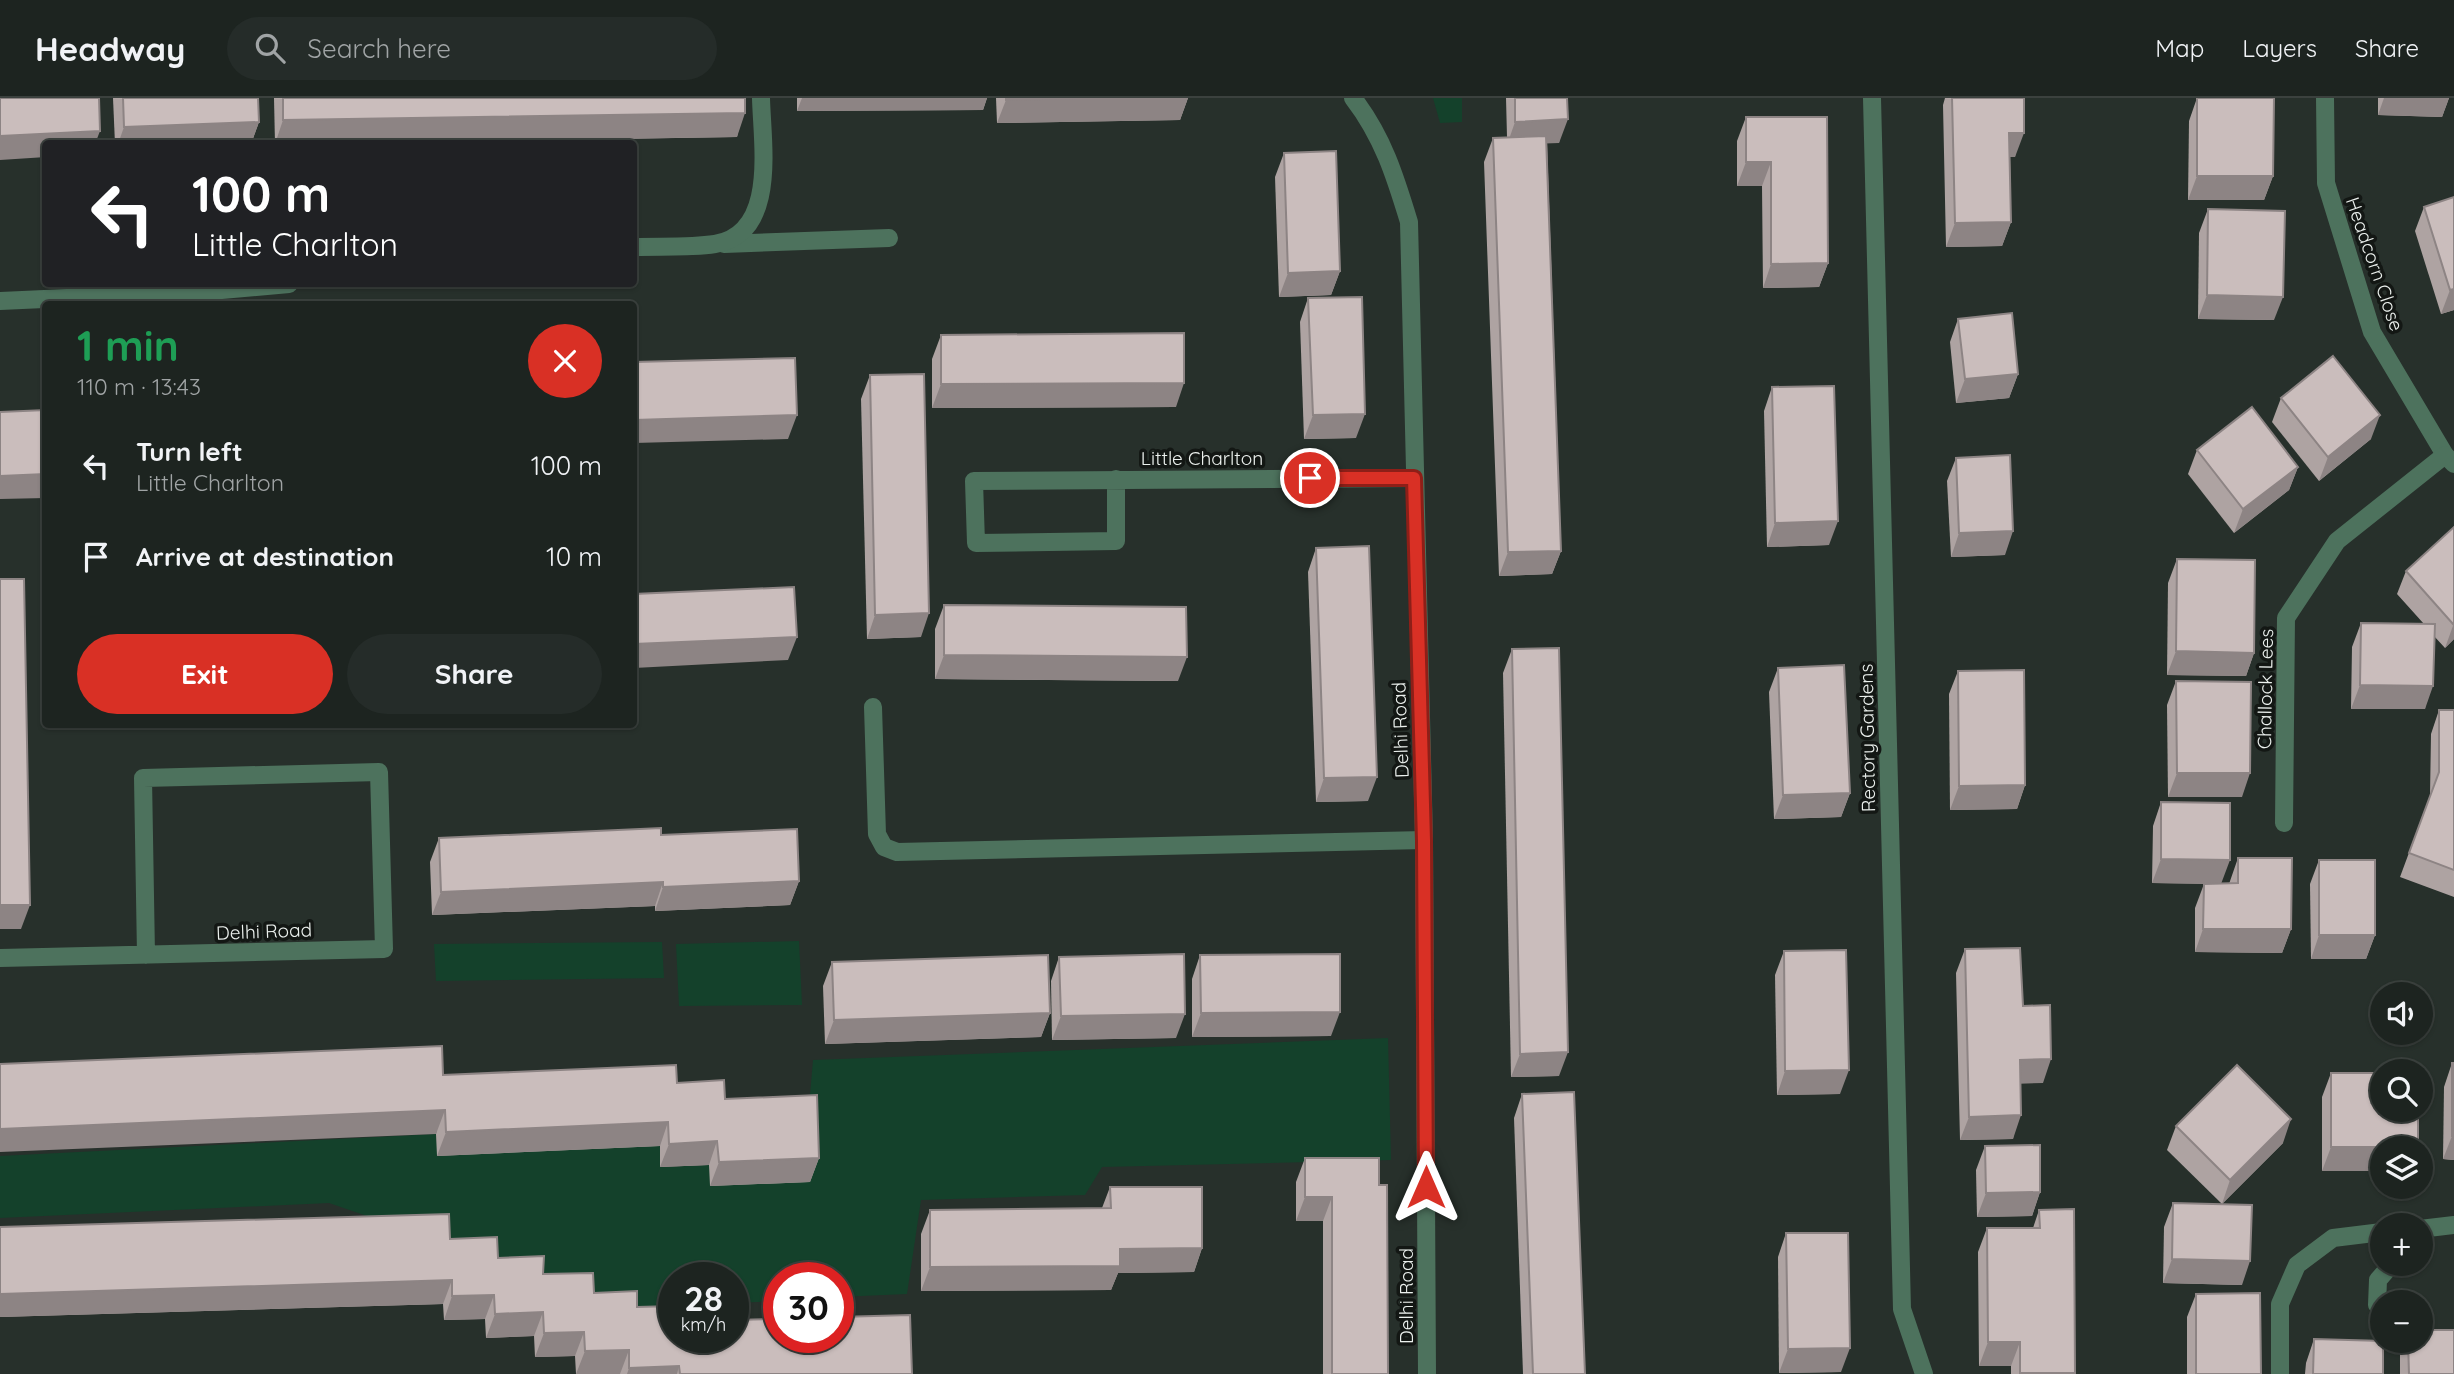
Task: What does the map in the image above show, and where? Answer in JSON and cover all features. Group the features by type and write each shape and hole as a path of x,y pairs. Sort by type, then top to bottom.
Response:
{"street":[{"path":"718,244 747,228 757,211 762,192 761,98"},
{"name":"Delhi Road","path":"1353,98 1371,122 1393,169 1409,222 1424,841 1427,1374"},
{"name":"Rectory Gardens","path":"1872,98 1902,1309 1924,1374"},
{"name":"Headcorn Close","path":"2325,98 2326,183 2372,332 2449,459"},
{"path":"637,247 889,238"},
{"path":"0,301 255,287"},
{"name":"Challock Lees","path":"2284,823 2286,618 2337,541 2449,459"},
{"name":"Little Charlton","path":"1116,479 1116,541 975,543 974,481 1116,479 1414,478"},
{"path":"873,708 877,834 884,847 897,852 1424,841"},
{"name":"Delhi Road","path":"0,958 146,955 384,949 379,772 143,778 146,955"},
{"path":"2433,1227 2454,1225"},
{"path":"2280,1374 2280,1304 2297,1265 2333,1238 2370,1233"}],"green space":[{"path":"1433,98 1462,98 1462,122 1440,123"},
{"path":"799,941 802,1005 679,1006 676,944"},
{"path":"662,942 664,978 436,981 434,944"},
{"path":"1388,1038 1391,1160 1102,1167 1085,1195 921,1200 907,1294 854,1296 854,1262 763,1262 763,1302 749,1302 749,1262 658,1262 658,1307 635,1308 329,1203 0,1218 0,1156 436,1134 438,1156 671,1139 661,1167 709,1165 808,1118 813,1060"}],"building":[{"path":"0,98 99,98 100,131 0,136"},
{"path":"123,98 258,98 259,122 124,127"},
{"path":"283,98 745,98 745,113 283,120"},
{"path":"1006,98 1077,98 1006,100"},
{"path":"1515,98 1567,98 1568,119 1515,122"},
{"path":"1952,98 2024,98 2024,133 2009,133 2011,222 1955,223"},
{"path":"2197,98 2274,98 2273,176 2197,176"},
{"path":"1746,117 1827,117 1828,263 1771,264 1771,162 1746,162"},
{"path":"1546,136 1561,551 1508,552 1493,138"},
{"path":"1336,151 1340,271 1288,273 1284,153"},
{"path":"2454,197 2454,289 2450,290 2424,207"},
{"path":"2208,209 2285,211 2283,297 2207,295"},
{"path":"1362,297 1365,414 1313,415 1308,298"},
{"path":"2012,313 2018,374 1965,379 1958,319"},
{"path":"1184,333 1184,383 941,384 941,335"},
{"path":"2333,356 2380,415 2328,457 2281,398"},
{"path":"795,358 797,415 637,420 637,362"},
{"path":"924,374 929,613 875,615 870,375"},
{"path":"1834,386 1838,521 1775,523 1772,387"},
{"path":"2252,407 2298,467 2243,509 2197,450"},
{"path":"42,410 42,474 0,476 0,412"},
{"path":"2010,455 2013,531 1959,533 1956,458"},
{"path":"2454,527 2454,623 2453,624 2406,571"},
{"path":"1369,546 1377,777 1324,778 1316,548"},
{"path":"2177,559 2255,560 2254,653 2176,651"},
{"path":"0,579 24,579 30,905 0,905"},
{"path":"794,587 797,637 637,644 637,594"},
{"path":"944,605 1186,607 1187,657 944,655"},
{"path":"2361,623 2435,624 2433,686 2360,685"},
{"path":"1559,648 1568,1052 1520,1054 1512,649"},
{"path":"1844,665 1850,793 1783,795 1778,668"},
{"path":"2024,670 2025,785 1959,786 1958,671"},
{"path":"2176,681 2251,682 2250,773 2177,773"},
{"path":"2439,710 2454,710 2454,870 2409,853 2439,772"},
{"path":"2161,802 2230,803 2230,860 2161,859"},
{"path":"661,828 661,835 797,829 799,881 663,887 663,882 441,892 439,838"},
{"path":"2238,858 2292,858 2291,929 2203,929 2204,884 2238,883"},
{"path":"2319,860 2375,860 2375,935 2319,935"},
{"path":"2020,948 2023,1006 2050,1005 2051,1059 2020,1060 2021,1115 1969,1117 1965,949"},
{"path":"1846,950 1849,1070 1785,1071 1784,951"},
{"path":"1184,954 1185,1014 1061,1016 1059,957"},
{"path":"1340,954 1340,1012 1201,1013 1200,955"},
{"path":"1048,955 1050,1013 834,1020 832,962"},
{"path":"442,1046 443,1075 676,1065 677,1083 724,1080 725,1099 817,1095 819,1158 719,1162 717,1141 669,1144 668,1122 446,1132 445,1110 0,1129 0,1064"},
{"path":"2454,1063 2454,1136 2452,1136"},
{"path":"2237,1065 2291,1119 2230,1180 2176,1126"},
{"path":"2331,1073 2370,1073 2370,1122 2418,1122 2418,1136 2370,1136 2370,1147 2331,1147"},
{"path":"1574,1092 1585,1374 1533,1374 1522,1094"},
{"path":"2040,1145 2040,1192 1986,1193 1985,1146"},
{"path":"1305,1158 1379,1158 1379,1185 1387,1185 1388,1374 1332,1374 1332,1197 1305,1197"},
{"path":"1110,1187 1202,1187 1202,1248 1120,1249 1120,1266 930,1267 930,1210 1111,1208"},
{"path":"2173,1203 2252,1205 2250,1261 2172,1259"},
{"path":"2074,1209 2075,1373 2020,1373 2020,1342 1988,1342 1987,1228 2040,1228 2039,1210"},
{"path":"449,1214 450,1239 497,1237 498,1258 544,1256 543,1274 593,1273 594,1293 637,1291 637,1307 658,1306 658,1353 749,1353 749,1320 763,1319 763,1353 854,1353 854,1317 910,1315 912,1374 680,1374 679,1366 629,1368 629,1350 585,1351 584,1332 544,1333 543,1312 495,1314 494,1295 452,1296 452,1280 0,1294 0,1227"},
{"path":"1786,1233 1848,1233 1850,1348 1788,1349"},
{"path":"2260,1293 2261,1374 2196,1374 2196,1294"},
{"path":"2433,1330 2454,1330 2454,1374 2409,1374 2408,1353 2433,1353"},
{"path":"2314,1339 2370,1341 2370,1353 2383,1353 2383,1374 2313,1374"}],"route":[{"path":"1310,478 1414,478 1424,841 1426,1187"}]}
